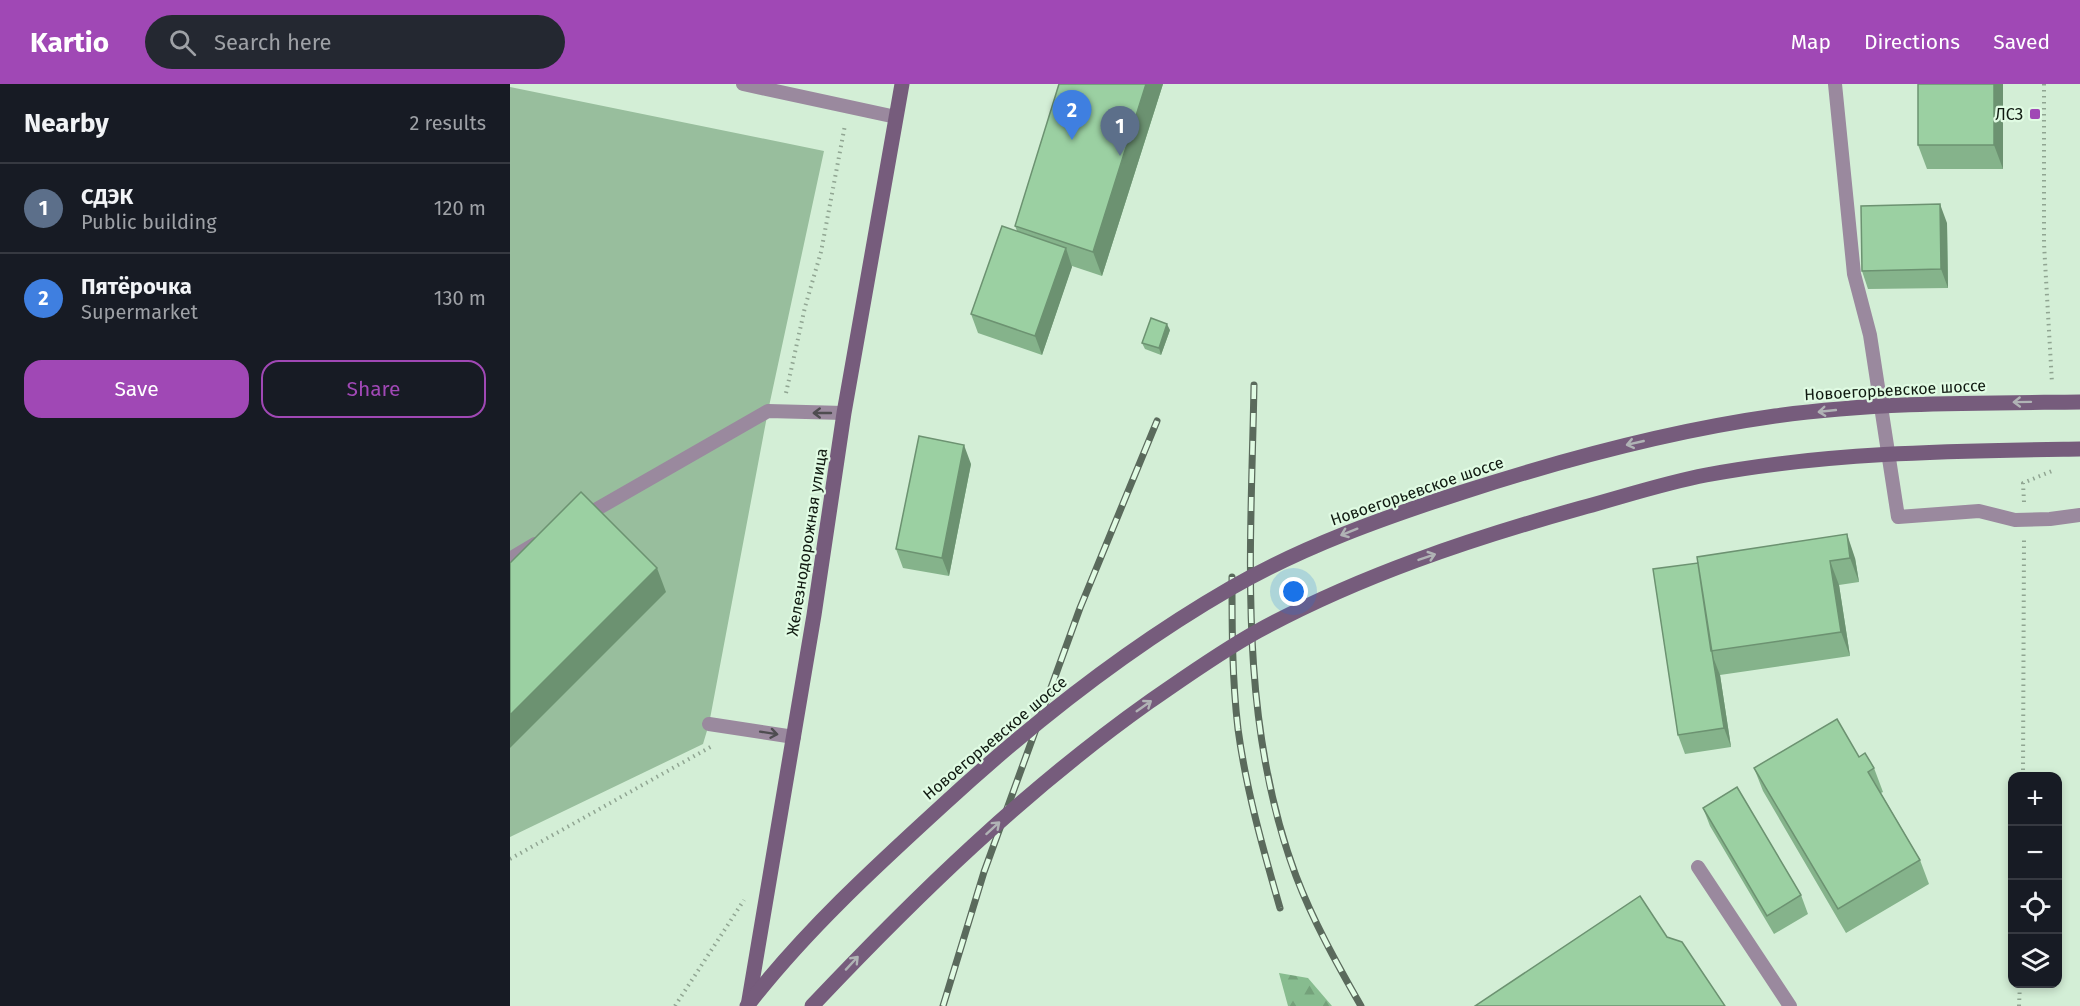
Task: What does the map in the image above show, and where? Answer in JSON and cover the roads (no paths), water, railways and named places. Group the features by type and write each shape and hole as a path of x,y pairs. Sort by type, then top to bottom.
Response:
{"main road":[{"name":"Железнодорожная улица","path":"748,1006 794,737 844,413 902,84"},
{"name":"Новоегорьевское шоссе","path":"748,1006 769,977 846,896 982,769 1065,700 1153,638 1232,588 1312,547 1388,516 1501,479 1613,448 1695,429 1777,416 1858,408 1941,403 2080,402"},
{"path":"812,1006 874,940 947,870 1096,740 1181,680 1256,632 1333,594 1407,563 1515,526 1705,476 1862,456 2080,449"}],"lane":[{"path":"743,84 896,117"},
{"path":"1835,84 1854,274 1870,335 1898,518 1979,511 2015,520 2080,515"},
{"path":"572,524 768,411 844,413"},
{"path":"510,559 551,535"},
{"path":"709,723 794,737"},
{"path":"1698,867 1790,1006"}],"railway":[{"path":"1254,385 1250,571 1256,695 1264,756 1277,816 1296,876 1318,926 1361,1006"},
{"path":"943,1006 984,872 1080,608 1157,421"},
{"path":"1232,577 1233,672 1241,751 1261,841 1280,908"}],"place":[{"name":"ЛСЗ","path":"2035,114"},
{"name":"Пятёрочка","path":"1072,140"},
{"name":"СДЭК","path":"1120,156"}]}
